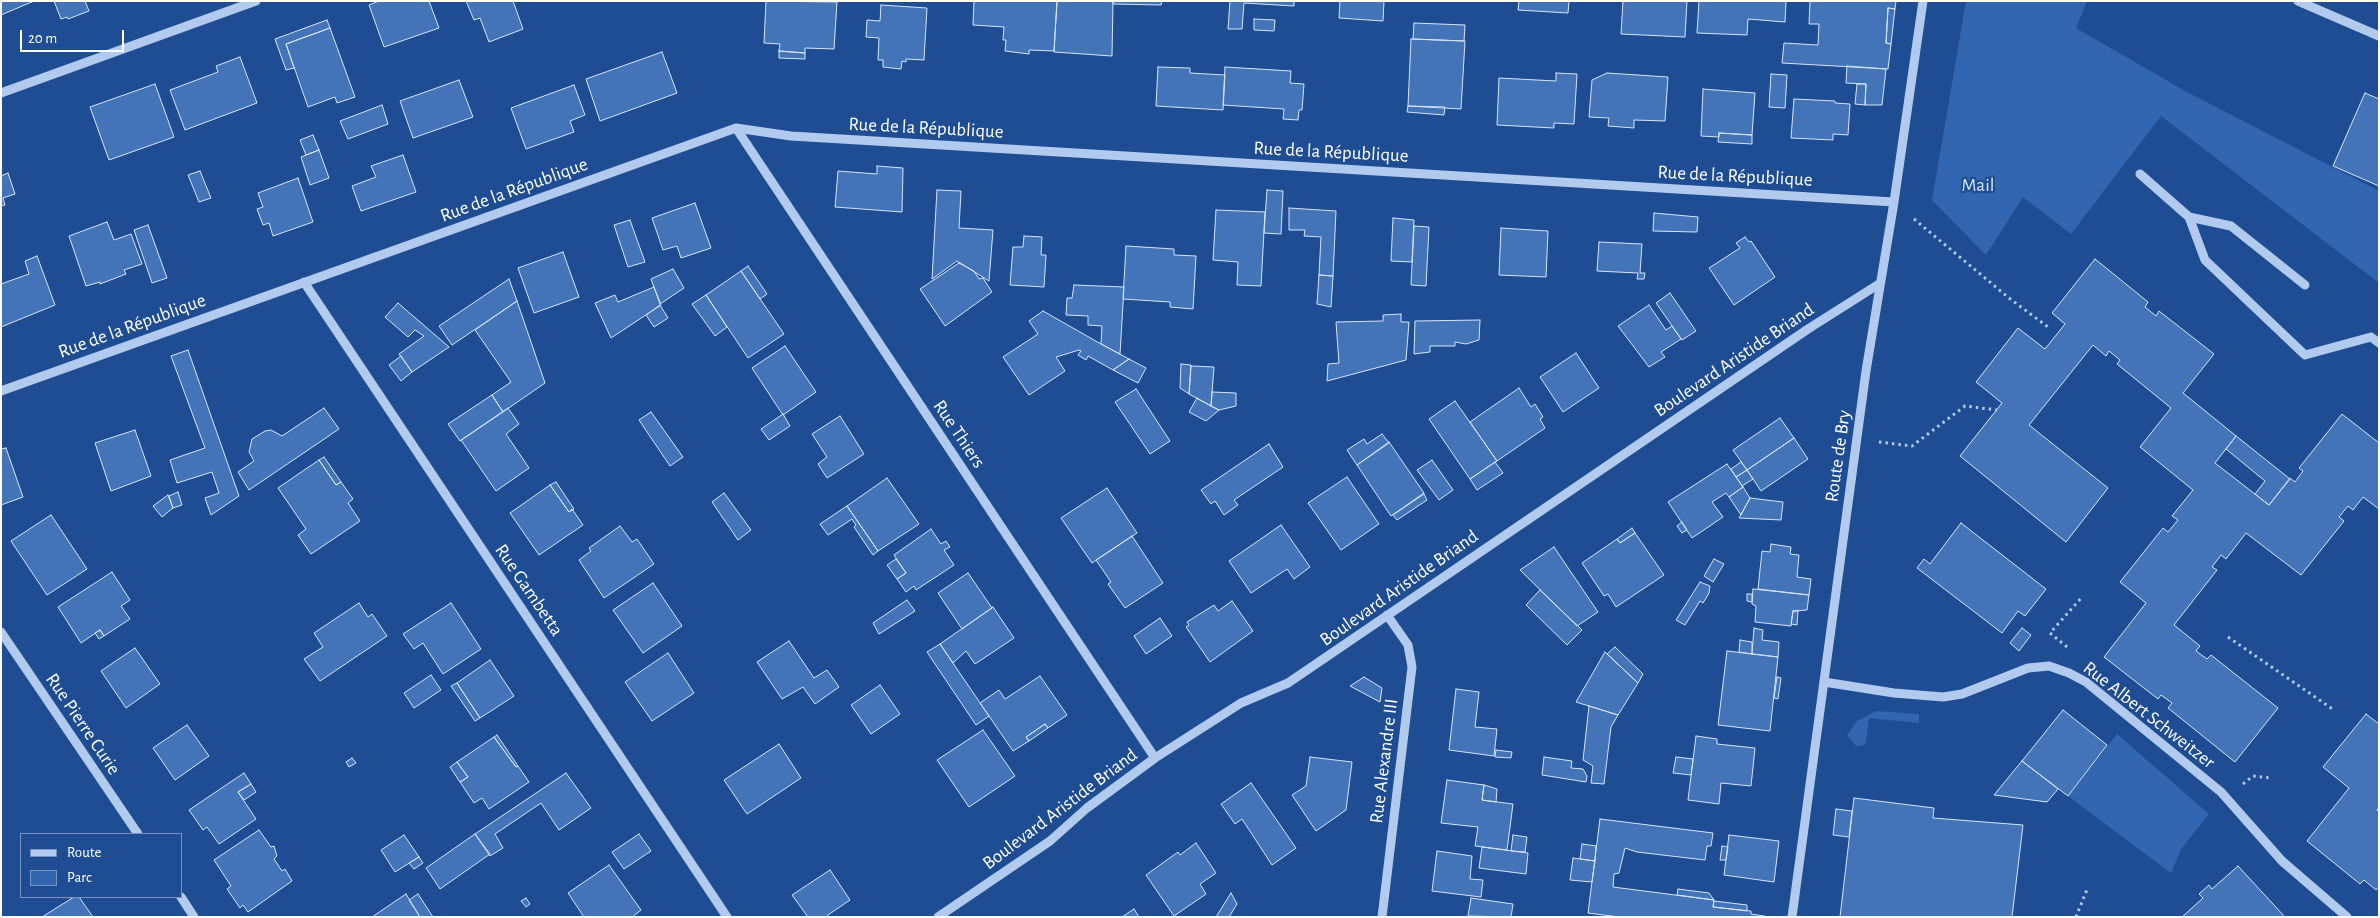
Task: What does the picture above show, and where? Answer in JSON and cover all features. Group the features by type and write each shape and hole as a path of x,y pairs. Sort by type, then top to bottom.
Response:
{"street":[{"path":"1,93 256,1"},
{"name":"Route de Bry","path":"1792,917 1879,284 1894,202 1923,1"},
{"path":"2298,1 2379,36"},
{"name":"Rue de la République","path":"1,390 736,128 791,136 1894,202"},
{"name":"Rue Thiers","path":"736,128 1155,758"},
{"path":"2140,174 2189,217 2205,260 2305,355 2371,337 2379,343"},
{"path":"2189,217 2231,226 2305,285"},
{"name":"Rue Gambetta","path":"304,282 727,917"},
{"name":"Boulevard Aristide Briand","path":"938,917 1050,841 1087,808 1155,758 1241,703 1288,683 1808,329 1879,284"},
{"name":"Rue Alexandre III","path":"1382,917 1412,667 1408,645 1387,615"},
{"name":"Rue Pierre Curie","path":"1,632 137,833"},
{"name":"Rue Albert Schweitzer","path":"1824,682 1894,693 1943,697 1962,694 2028,668 2049,666 2069,673 2086,682 2221,792 2282,861 2347,917"},
{"path":"181,898 194,917"}],"path":[{"path":"1894,202 2009,298 2048,326"},
{"path":"1899,444 1912,446 1965,406 1997,410"},
{"path":"2073,652 2050,633 2084,596"},
{"path":"2228,637 2334,710"},
{"path":"2245,782 2253,776 2272,778"},
{"path":"2076,917 2088,887"}],"green space":[{"name":"Mail","path":"1966,1 2087,1 2076,28 2185,91 2379,191 2379,283 2161,116 2071,234 2023,197 1986,255 1932,200"},
{"path":"1876,711 1919,714 1919,723 1869,718 1866,743 1862,746 1856,746 1847,735 1857,721"},
{"path":"2117,734 2209,814 2181,849 2171,873 2068,796"}],"building":[{"path":"1,1 34,1 1,15"},
{"path":"54,1 85,1 89,11 68,19 67,17 61,19"},
{"path":"379,1 429,1 439,28 384,47 369,5"},
{"path":"466,1 513,1 523,29 489,42 480,18 474,20"},
{"path":"766,1 837,2 834,49 805,48 805,53 779,51 780,44 764,43"},
{"path":"974,1 1057,1 1054,51 1029,50 1029,54 1005,51 1006,40 1003,40 1004,27 973,25"},
{"path":"1057,1 1113,1 1112,56 1054,52"},
{"path":"1113,1 1162,1 1161,5 1113,4"},
{"path":"1230,1 1294,1 1294,6 1244,3 1242,29 1228,29"},
{"path":"1340,1 1384,1 1383,21 1339,18"},
{"path":"1519,1 1569,1 1568,13 1518,10"},
{"path":"1623,1 1687,1 1685,37 1621,34"},
{"path":"1699,1 1786,1 1785,22 1748,19 1747,35 1697,33"},
{"path":"1810,1 1896,1 1895,9 1888,8 1886,43 1891,44 1888,69 1782,63 1784,43 1818,45 1819,24 1809,24"},
{"path":"881,5 927,8 924,60 906,59 906,62 902,61 901,69 883,67 883,60 878,60 879,38 866,37 867,20 880,21"},
{"path":"1888,8 1895,9 1891,44 1886,43"},
{"path":"1254,19 1275,20 1274,31 1254,30"},
{"path":"327,20 330,28 286,44 294,68 286,70 275,39"},
{"path":"1414,23 1465,25 1464,41 1413,39"},
{"path":"330,28 355,97 337,103 335,97 308,107 286,44"},
{"path":"1411,39 1465,41 1461,109 1408,106"},
{"path":"779,51 805,53 805,59 779,58"},
{"path":"662,52 677,93 600,121 586,79"},
{"path":"240,57 257,103 185,130 170,90 218,72 216,66"},
{"path":"1847,66 1886,69 1882,105 1865,105 1866,84 1846,83"},
{"path":"1158,67 1190,68 1190,73 1225,75 1223,110 1156,106"},
{"path":"1225,67 1291,71 1290,83 1304,84 1302,110 1299,110 1298,120 1283,119 1284,109 1223,105"},
{"path":"1556,73 1577,74 1574,124 1554,123 1554,128 1497,125 1499,78 1556,81"},
{"path":"1607,73 1668,77 1665,121 1634,120 1634,128 1608,126 1609,118 1589,117 1592,80"},
{"path":"1771,74 1787,75 1785,108 1769,107"},
{"path":"459,80 473,117 413,138 400,101"},
{"path":"155,84 174,137 109,160 90,107"},
{"path":"1857,84 1866,84 1865,105 1855,104"},
{"path":"574,85 585,115 570,121 574,132 526,149 511,108"},
{"path":"1703,89 1755,93 1752,135 1719,133 1719,137 1701,136"},
{"path":"2365,93 2379,99 2379,186 2333,166"},
{"path":"1794,99 1835,101 1835,103 1850,104 1848,135 1833,134 1833,140 1791,138"},
{"path":"382,105 388,124 348,139 340,121"},
{"path":"1408,106 1445,107 1444,115 1407,112"},
{"path":"1719,133 1752,135 1752,144 1718,142"},
{"path":"313,135 319,150 306,155 300,140"},
{"path":"319,150 329,178 310,185 301,157"},
{"path":"403,155 416,192 361,211 352,186 376,177 371,166"},
{"path":"877,166 903,168 902,212 835,207 838,171 877,174"},
{"path":"200,171 211,198 199,202 188,175"},
{"path":"8,173 15,194 3,198 5,205 1,206 1,176"},
{"path":"298,178 313,222 273,236 269,223 263,225 257,209 263,207 258,193"},
{"path":"937,190 961,191 959,228 993,230 989,281 957,261 932,279"},
{"path":"1267,190 1283,191 1281,234 1264,233"},
{"path":"695,203 711,248 681,258 677,246 663,250 652,218"},
{"path":"1289,208 1336,211 1333,276 1319,275 1321,237 1304,236 1305,230 1289,230"},
{"path":"1216,210 1265,212 1261,286 1237,285 1238,262 1213,260"},
{"path":"1654,213 1698,217 1697,232 1653,231"},
{"path":"1393,218 1414,220 1412,262 1391,261"},
{"path":"630,220 645,262 628,267 614,225"},
{"path":"107,222 114,240 131,234 142,264 124,270 126,274 100,284 100,282 86,286 69,236"},
{"path":"148,225 167,278 152,283 134,230"},
{"path":"1414,226 1429,227 1426,286 1411,285"},
{"path":"1501,228 1548,231 1546,277 1499,275"},
{"path":"1024,236 1042,237 1041,255 1046,255 1044,287 1010,285 1013,247 1023,247"},
{"path":"1745,237 1749,242 1751,241 1775,277 1734,305 1709,268 1740,248 1736,243"},
{"path":"1599,242 1642,244 1640,273 1645,273 1644,279 1637,279 1638,273 1597,271"},
{"path":"1126,246 1174,249 1174,255 1196,256 1193,309 1170,307 1170,302 1123,299"},
{"path":"563,252 579,297 534,313 518,268"},
{"path":"37,256 55,305 1,327 1,284 29,274 25,261"},
{"path":"2095,259 2148,302 2145,307 2156,316 2159,311 2214,354 2183,393 2236,436 2215,463 2269,505 2290,478 2295,482 2303,471 2299,468 2342,414 2379,443 2379,509 2363,497 2353,510 2348,506 2339,517 2344,521 2301,575 2246,533 2226,559 2221,555 2212,567 2217,570 2174,625 2200,646 2196,651 2207,659 2211,655 2278,708 2235,762 2168,708 2172,703 2161,695 2158,699 2104,657 2146,603 2120,582 2163,528 2168,532 2178,520 2172,516 2193,490 2140,447 2171,408 2117,364 2120,360 2109,351 2106,356 2093,345 2029,425 2108,488 2066,542 1960,456 2002,403 1976,382 2018,328 2045,349 2065,324 2052,313"},
{"path":"959,263 974,271 979,279 983,278 992,292 945,326 920,289"},
{"path":"748,266 767,294 760,299 741,271"},
{"path":"673,269 684,288 660,304 651,279"},
{"path":"741,271 784,334 748,358 706,295"},
{"path":"1319,275 1333,276 1331,307 1317,304"},
{"path":"509,279 517,301 452,345 439,326"},
{"path":"1074,285 1124,287 1120,354 1101,344 1102,326 1088,325 1088,316 1066,315 1067,298 1072,298"},
{"path":"654,287 661,305 611,338 595,303 615,295 618,302"},
{"path":"1670,293 1696,331 1682,340 1656,303"},
{"path":"706,295 727,327 715,336 692,304"},
{"path":"517,301 545,383 503,412 492,395 511,382 475,330"},
{"path":"398,303 449,347 412,372 399,354 424,336 415,330 408,337 385,317"},
{"path":"660,305 668,318 654,327 646,315"},
{"path":"1649,305 1666,330 1672,326 1681,339 1661,352 1665,357 1649,367 1618,326"},
{"path":"1043,311 1129,359 1113,370 1088,356 1086,360 1078,355 1081,351 1079,350 1056,357 1065,371 1029,395 1003,357 1038,334 1029,321"},
{"path":"1401,314 1401,322 1409,322 1406,360 1327,381 1328,364 1339,363 1336,322 1383,321 1383,315"},
{"path":"1480,320 1479,340 1466,344 1455,342 1455,346 1430,346 1430,352 1414,354 1415,321"},
{"path":"785,346 816,392 783,415 752,368"},
{"path":"188,350 239,496 211,515 205,498 219,493 212,472 177,483 170,460 205,448 171,356"},
{"path":"1576,353 1599,388 1563,412 1540,377"},
{"path":"401,356 412,372 401,381 389,365"},
{"path":"1129,359 1146,368 1138,383 1113,370"},
{"path":"1181,364 1191,365 1189,394 1180,388"},
{"path":"1191,366 1214,367 1211,406 1189,394"},
{"path":"1519,388 1531,407 1535,404 1543,417 1540,419 1545,428 1497,461 1470,422"},
{"path":"1136,389 1170,441 1150,454 1115,402"},
{"path":"1212,392 1236,393 1236,406 1219,410 1211,406"},
{"path":"492,395 503,412 460,441 448,424"},
{"path":"1197,398 1219,410 1206,421 1189,412"},
{"path":"1455,401 1497,461 1470,479 1429,419"},
{"path":"324,408 339,429 249,490 238,472 254,461 249,452 252,439 265,431 271,430 282,436"},
{"path":"508,408 519,424 506,434 529,468 496,491 461,440"},
{"path":"651,412 683,457 670,466 639,420"},
{"path":"783,414 790,426 769,440 761,429"},
{"path":"840,416 864,454 827,478 818,464 827,457 812,434"},
{"path":"1780,418 1794,438 1747,470 1733,450"},
{"path":"135,430 151,476 111,491 95,443"},
{"path":"1382,434 1389,443 1357,465 1347,450 1364,439 1367,444"},
{"path":"2236,436 2290,479 2269,505 2255,494 2265,481 2226,449"},
{"path":"1794,438 1808,459 1761,491 1747,470"},
{"path":"1389,442 1424,493 1391,516 1357,465"},
{"path":"1269,444 1283,467 1234,500 1238,505 1224,515 1215,501 1211,504 1201,490"},
{"path":"6,448 23,497 1,505 1,449"},
{"path":"324,457 341,482 336,485 319,460"},
{"path":"319,460 336,485 341,482 353,499 348,503 360,521 311,554 298,535 306,529 278,488"},
{"path":"1432,460 1453,490 1439,500 1417,470"},
{"path":"1495,462 1503,473 1477,490 1470,479"},
{"path":"1741,462 1747,470 1736,477 1731,469"},
{"path":"1727,464 1743,487 1729,497 1726,493 1712,502 1723,517 1692,538 1668,502"},
{"path":"1747,470 1753,479 1742,486 1736,477"},
{"path":"1347,477 1379,524 1341,550 1308,503"},
{"path":"887,478 919,524 878,551 847,506"},
{"path":"556,482 574,509 569,512 550,485"},
{"path":"550,485 569,512 572,509 583,525 539,555 510,513"},
{"path":"1743,487 1750,498 1741,515 1729,497"},
{"path":"1107,488 1137,533 1092,563 1061,518"},
{"path":"178,492 182,505 173,508 169,496"},
{"path":"724,493 751,530 738,540 712,502"},
{"path":"1424,494 1427,500 1397,520 1393,515"},
{"path":"168,495 173,508 162,517 153,506"},
{"path":"1750,498 1783,502 1781,520 1739,518"},
{"path":"847,506 878,551 873,555 854,527 856,525 852,519 828,535 820,524"},
{"path":"51,515 87,569 47,595 11,541"},
{"path":"1682,522 1687,530 1682,533 1677,526"},
{"path":"1961,523 2046,589 2025,616 2018,611 2002,633 1917,568 1924,559 1930,564"},
{"path":"1281,525 1310,567 1294,579 1287,569 1251,593 1229,561"},
{"path":"620,526 632,542 637,539 654,564 604,598 579,560 591,551 589,548"},
{"path":"1632,528 1635,533 1620,543 1617,539"},
{"path":"931,529 941,544 946,541 950,547 944,550 954,565 916,590 914,586 906,592 897,579 906,573 894,555"},
{"path":"1635,533 1664,575 1616,607 1608,594 1604,596 1582,563 1617,539 1620,543"},
{"path":"1132,536 1163,583 1125,608 1108,584 1111,582 1096,560"},
{"path":"1771,544 1791,547 1790,554 1799,555 1797,577 1811,579 1809,595 1758,589 1762,551 1770,552"},
{"path":"1554,547 1598,612 1577,626 1520,570"},
{"path":"896,559 906,573 897,579 887,565"},
{"path":"1714,559 1724,564 1713,582 1704,576"},
{"path":"112,572 130,600 121,606 130,619 104,636 100,630 81,643 58,607"},
{"path":"968,573 992,608 962,629 938,593"},
{"path":"1700,582 1710,586 1709,593 1703,603 1700,601 1685,625 1676,620"},
{"path":"653,583 682,626 643,653 613,610"},
{"path":"1753,589 1809,595 1807,610 1793,611 1791,626 1755,622 1756,606 1752,604"},
{"path":"1540,590 1582,630 1567,645 1526,605"},
{"path":"1747,594 1752,594 1752,602 1747,601"},
{"path":"907,600 915,611 879,634 873,623"},
{"path":"1232,601 1253,631 1210,662 1186,627 1189,625 1187,622 1214,605 1218,611"},
{"path":"359,603 368,617 372,614 387,636 320,681 304,659 323,647 314,633"},
{"path":"451,603 481,649 443,674 423,643 414,649 403,634"},
{"path":"993,607 1014,638 975,664 966,651 953,663 940,644"},
{"path":"1793,611 1798,611 1797,625 1791,624"},
{"path":"1160,618 1172,636 1146,654 1134,636"},
{"path":"1754,628 1763,630 1762,640 1779,642 1778,657 1752,654"},
{"path":"2022,628 2031,635 2019,651 2010,643"},
{"path":"100,630 104,636 99,639 95,633"},
{"path":"1740,640 1752,642 1752,654 1739,652"},
{"path":"789,641 814,678 827,670 839,687 815,704 803,687 782,699 757,662"},
{"path":"940,644 989,716 976,725 927,652"},
{"path":"1615,647 1643,674 1638,683 1607,654"},
{"path":"135,648 160,684 126,708 101,671"},
{"path":"1727,651 1778,657 1770,731 1718,725"},
{"path":"1605,652 1638,683 1618,715 1576,702"},
{"path":"668,653 694,693 652,721 625,682"},
{"path":"490,660 514,696 480,718 457,683"},
{"path":"431,675 441,690 414,708 404,693"},
{"path":"1040,676 1067,715 1048,728 1045,724 1026,737 1029,741 1013,751 980,703 999,690 1005,699"},
{"path":"1364,677 1382,688 1380,702 1350,686"},
{"path":"1777,677 1781,678 1778,699 1774,698"},
{"path":"457,683 480,718 475,721 451,686"},
{"path":"880,685 900,714 871,734 851,705"},
{"path":"1456,689 1479,692 1475,727 1497,729 1494,756 1449,750"},
{"path":"1589,706 1618,715 1611,727 1604,784 1591,783 1593,766 1583,760"},
{"path":"2063,710 2107,745 2068,796 2022,761"},
{"path":"2366,714 2379,724 2379,807 2377,810 2379,812 2379,887 2376,890 2364,880 2360,884 2307,841 2349,788 2323,767"},
{"path":"1045,724 1048,728 1029,741 1026,737"},
{"path":"187,725 209,756 175,780 153,748"},
{"path":"983,730 1015,776 969,807 937,760"},
{"path":"497,735 518,766 516,767 494,737"},
{"path":"1696,736 1717,739 1717,744 1755,748 1751,786 1721,783 1719,804 1688,800"},
{"path":"494,737 529,782 489,809 482,798 474,803 460,782 468,777 457,762"},
{"path":"779,744 801,778 747,814 724,780"},
{"path":"1496,750 1512,752 1511,758 1495,757"},
{"path":"1310,757 1352,762 1346,810 1316,831 1292,795 1306,786"},
{"path":"1544,757 1572,761 1571,768 1583,769 1587,776 1586,782 1542,775"},
{"path":"1676,757 1693,759 1691,775 1673,773"},
{"path":"352,758 356,763 349,767 346,762"},
{"path":"2022,761 2058,789 2047,802 1994,795"},
{"path":"457,762 468,777 460,782 450,767"},
{"path":"244,773 251,784 238,792 256,819 219,844 207,827 203,830 189,810"},
{"path":"566,773 591,808 559,830 541,803 495,834 503,848 490,856 475,834"},
{"path":"1447,780 1484,785 1482,800 1513,804 1507,850 1475,846 1478,827 1441,823"},
{"path":"1251,783 1296,848 1272,865 1242,819 1235,824 1221,804"},
{"path":"251,784 256,792 244,800 238,792"},
{"path":"1484,785 1497,789 1496,802 1482,800"},
{"path":"1854,798 1934,808 1933,818 2023,825 2012,917 1840,917"},
{"path":"1836,809 1852,811 1849,837 1833,835"},
{"path":"1600,819 1713,833 1711,846 1707,846 1705,860 1637,852 1625,848 1619,873 1614,874 1613,887 1714,900 1713,907 1751,911 1751,914 1770,917 1619,917 1588,913"},
{"path":"259,830 271,847 274,846 277,856 274,859 282,871 285,869 292,881 248,912 243,905 240,908 227,889 231,886 214,860"},
{"path":"475,834 490,854 440,889 426,868"},
{"path":"639,834 651,851 624,869 612,852"},
{"path":"404,835 419,857 395,872 381,850"},
{"path":"1513,835 1527,837 1525,852 1511,851"},
{"path":"1729,835 1779,841 1774,882 1724,875"},
{"path":"1196,843 1216,873 1200,884 1206,894 1174,916 1146,875 1178,852 1180,855"},
{"path":"1582,844 1596,846 1595,861 1580,859"},
{"path":"1722,846 1728,847 1726,860 1720,860"},
{"path":"1482,847 1528,853 1526,874 1479,868"},
{"path":"1437,851 1472,856 1470,879 1483,880 1481,897 1432,891"},
{"path":"419,857 423,863 414,869 409,863"},
{"path":"1573,858 1595,861 1592,882 1570,880"},
{"path":"609,865 641,910 632,917 584,917 568,893"},
{"path":"2238,866 2285,917 2182,917 2203,898 2199,894 2209,885 2212,889"},
{"path":"830,870 850,900 825,917 808,917 792,895"},
{"path":"1678,889 1709,893 1714,900 1677,895"},
{"path":"1231,893 1237,904 1229,917 1216,917"},
{"path":"406,894 420,917 372,917"},
{"path":"418,894 433,917 420,917 409,900"},
{"path":"72,898 80,898 93,917 42,917"},
{"path":"526,898 530,904 526,907 521,901"},
{"path":"1471,898 1513,904 1511,917 1468,916"},
{"path":"1714,901 1747,905 1747,911 1713,907"},
{"path":"1134,909 1139,917 1122,917"}]}
